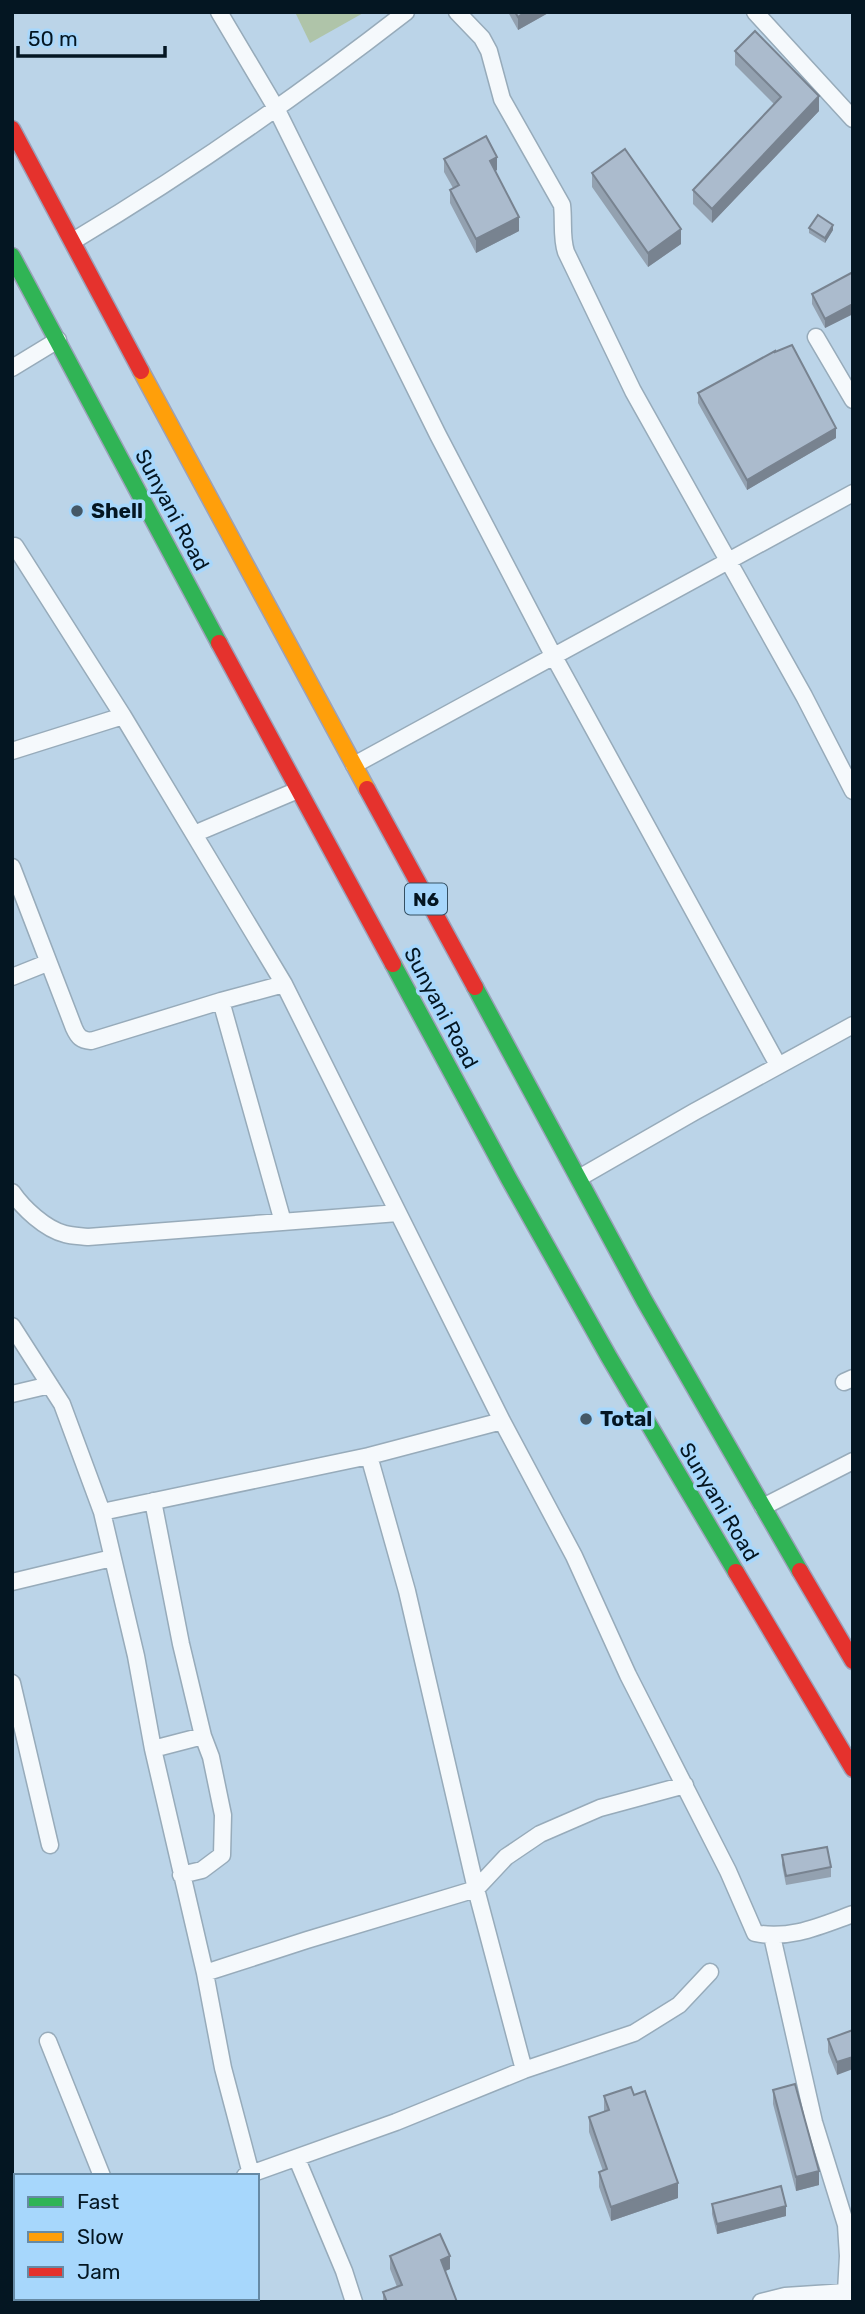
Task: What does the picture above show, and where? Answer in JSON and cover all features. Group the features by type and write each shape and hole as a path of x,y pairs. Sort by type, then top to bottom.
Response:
{"main road":[{"name":"N6","path":"12,129 271,614 627,1270 853,1661"},
{"name":"Sunyani Road","path":"12,256 509,1179 609,1357 853,1769"}],"street":[{"path":"219,12 276,108 438,435 553,655 778,1065"},
{"path":"73,242 159,190 407,12"},
{"path":"457,12 482,38 489,51 502,99 562,205 563,242 566,252 633,391 804,696 853,791"},
{"path":"764,15 853,119"},
{"path":"816,337 853,400"},
{"path":"12,368 58,340"},
{"path":"354,765 853,493"},
{"path":"15,546 123,716 284,984 452,1316 502,1421 574,1556 628,1675 728,1871 755,1933 786,1936 853,1914"},
{"path":"12,751 123,716"},
{"path":"194,834 298,790"},
{"path":"12,867 47,963 78,1037 83,1040 91,1041 221,1000 284,984"},
{"path":"12,977 47,963"},
{"path":"221,1000 283,1222"},
{"path":"579,1178 853,1025"},
{"path":"12,1192 23,1206 55,1231 88,1237 398,1213"},
{"path":"12,1326 62,1404 102,1511 248,2174"},
{"path":"12,1394 50,1385"},
{"path":"102,1511 369,1456 502,1421"},
{"path":"369,1456 407,1591 476,1888 524,2070"},
{"path":"763,1507 853,1461"},
{"path":"153,1501 170,1591 223,1815 222,1855 202,1870 181,1875"},
{"path":"12,1582 112,1558"},
{"path":"12,1683 50,1844"},
{"path":"153,1749 203,1736"},
{"path":"205,1973 476,1888 506,1857 540,1834 600,1808 685,1785"},
{"path":"761,2302 785,2296 847,2297 846,2225 814,2122 772,1936"},
{"path":"251,2174 297,2159 524,2070 635,2033 679,2005 710,1972"},
{"path":"48,2041 101,2174"},
{"path":"297,2159 344,2271 354,2302"}],"green space":[{"path":"295,12 365,12 310,43"}],"building":[{"path":"755,31 819,96 712,209 693,190 781,97 735,51"},
{"path":"486,136 497,157 490,161 519,217 476,239 450,190 459,185 444,159"},
{"path":"625,149 681,229 648,253 592,173"},
{"path":"818,215 833,225 825,238 809,228"},
{"path":"853,272 853,304 825,319 812,294"},
{"path":"792,345 836,428 747,480 698,393 775,351"},
{"path":"827,1847 831,1867 786,1876 782,1855"},
{"path":"853,2030 853,2057 837,2062 828,2039"},
{"path":"795,2084 819,2171 796,2177 773,2090"},
{"path":"631,2087 634,2095 645,2091 678,2183 611,2207 599,2172 607,2169 589,2117 609,2110 604,2096"},
{"path":"781,2186 786,2206 717,2224 712,2204"},
{"path":"440,2234 450,2256 441,2260 457,2302 387,2302 383,2292 402,2285 390,2256"}],"traffic: fast":[{"path":"12,256 219,643"},
{"path":"393,964 609,1357 736,1572"},
{"path":"475,987 644,1300 800,1571"}],"traffic: slow":[{"path":"141,371 367,789"}],"traffic: jam":[{"path":"12,129 141,371"},
{"path":"219,643 393,964"},
{"path":"367,789 475,987"},
{"path":"800,1571 853,1661"},
{"path":"736,1572 853,1769"}],"place":[{"name":"Shell","path":"77,511"},
{"name":"Total","path":"586,1419"}]}
